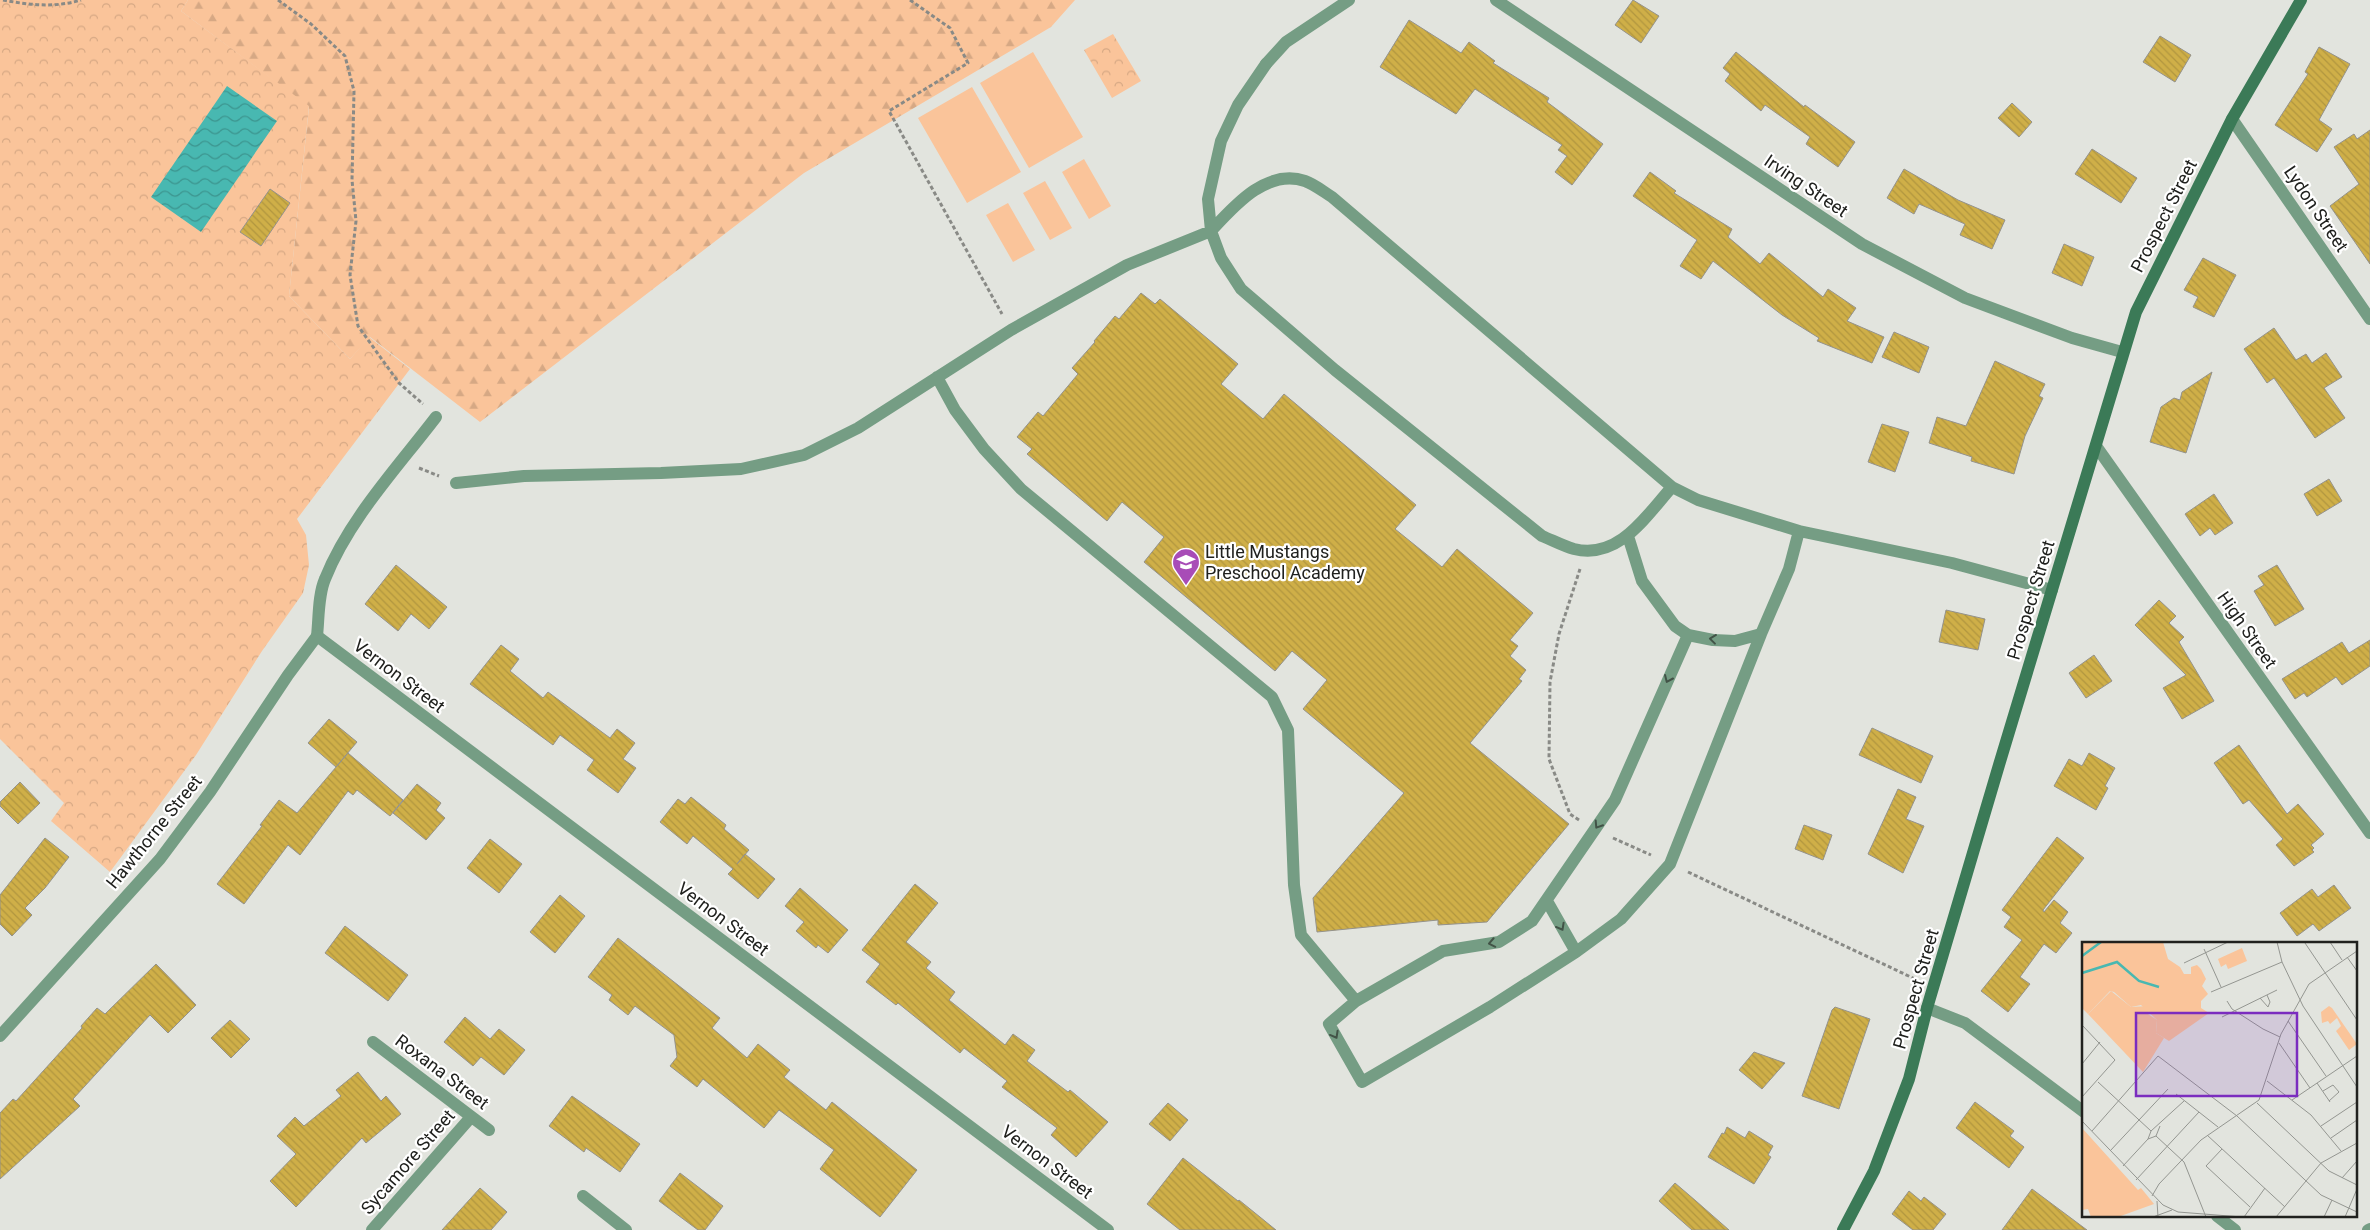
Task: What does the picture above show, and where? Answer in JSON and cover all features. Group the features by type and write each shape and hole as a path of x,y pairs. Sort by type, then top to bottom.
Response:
{"street":[{"path":"1349,0 1286,42 1266,64 1238,105 1221,141 1208,199 1211,231 1221,258 1241,289 1335,370 1542,536 1575,549 1605,549 1628,536 1672,487"},
{"name":"Irving Street","path":"1496,0 1862,244 1965,298 2072,338 2122,352"},
{"name":"Prospect Street","path":"1843,1230 1874,1171 1909,1079 1927,1008 2096,446 2122,352 2136,312 2232,119 2300,0"},
{"name":"Lydon Street","path":"2232,119 2370,319"},
{"path":"456,482 524,476 741,469 804,455 858,428 1011,330 1127,265 1211,231 1232,208 1256,189 1280,179 1305,180 1332,197 1672,487 1698,500 1799,532 1952,563 2052,590"},
{"path":"937,377 955,410 972,434 1021,489 1272,697 1288,730 1294,885 1301,935 1356,1001"},
{"path":"317,636 324,581 344,540 436,417"},
{"name":"High Street","path":"2096,446 2370,833"},
{"path":"1688,635 1615,800 1532,921 1499,942 1442,951 1356,1001 1329,1024 1362,1082 1490,1007 1576,952 1621,919 1670,864 1761,634 1789,569 1799,532"},
{"path":"1628,536 1642,581 1675,626 1688,635 1713,640 1735,640 1761,634"},
{"name":"Hawthorne Street","path":"0,1036 160,859 210,792 288,675 317,636"},
{"name":"Vernon Street","path":"317,636 1108,1230"},
{"path":"1547,901 1576,952"},
{"path":"1927,1008 1965,1023 2082,1111"},
{"name":"Roxana Street","path":"373,1042 489,1130"},
{"name":"Sycamore Street","path":"372,1230 471,1117"},
{"path":"583,1196 626,1230"},
{"path":"2220,1218 2234,1230"}],"path":[{"path":"3,0 32,6 70,3 80,0"},
{"path":"278,0 311,24 345,56 354,91 352,180 356,221 350,275 358,326 400,383 436,417"},
{"path":"910,0 950,28 968,63 889,111 1011,330"},
{"path":"402,461 456,482"}],"green space":[{"path":"0,0 188,0 181,11 309,106 289,296 350,359 369,337 410,369 297,519 306,535 309,565 303,593 262,651 196,755 110,872 51,821 64,803 0,739"},
{"path":"188,0 1075,0 1051,27 804,173 480,422 370,337 350,359 289,296 309,107 181,11"},
{"path":"1113,34 1141,81 1112,98 1084,50"},
{"path":"1033,52 1083,137 1029,168 980,83"},
{"path":"972,87 1021,172 967,203 918,118"},
{"path":"1084,159 1111,206 1089,219 1062,172"},
{"path":"1045,181 1072,228 1050,240 1023,193"},
{"path":"1008,203 1035,250 1013,262 986,215"}],"water":[{"path":"227,86 277,121 201,232 151,197"}],"building":[{"path":"1633,0 1659,16 1641,43 1615,25"},
{"path":"1409,20 1461,53 1469,42 1495,61 1493,63 1549,98 1547,102 1603,144 1572,185 1555,172 1567,156 1558,150 1562,145 1475,89 1456,114 1380,67"},
{"path":"2160,36 2191,55 2175,82 2143,62"},
{"path":"2319,47 2350,64 2319,120 2332,129 2317,152 2275,125 2308,74 2305,72"},
{"path":"1736,52 1804,107 1805,105 1855,142 1838,167 1806,144 1810,137 1765,105 1761,111 1725,81 1730,74 1723,68"},
{"path":"2012,103 2032,122 2019,137 1998,118"},
{"path":"2370,130 2370,264 2330,206 2359,184 2334,147 2354,134 2357,139"},
{"path":"2092,149 2137,178 2121,203 2075,174"},
{"path":"1904,169 1958,200 2005,220 1992,249 1960,235 1965,224 1919,204 1914,214 1887,198"},
{"path":"1650,172 1676,191 1674,193 1732,229 1728,237 1760,264 1769,253 1823,297 1828,289 1856,308 1847,321 1884,337 1872,363 1817,341 1819,338 1782,315 1713,261 1701,279 1680,266 1697,240 1633,196"},
{"path":"270,189 290,203 261,246 240,232"},
{"path":"2064,244 2094,257 2082,286 2052,273"},
{"path":"2203,258 2236,275 2214,317 2193,307 2198,297 2184,290"},
{"path":"1141,293 1155,304 1160,299 1238,364 1221,384 1263,419 1284,394 1416,505 1395,529 1442,567 1457,549 1533,613 1510,640 1518,646 1510,656 1526,670 1519,679 1522,681 1470,743 1569,824 1487,922 1438,925 1438,920 1317,932 1313,898 1404,793 1303,709 1327,680 1292,651 1275,671 1144,562 1164,537 1122,502 1107,521 1027,454 1032,449 1017,437 1038,412 1043,416 1078,374 1072,368 1115,316 1119,319"},
{"path":"2274,328 2296,360 2306,354 2312,363 2326,353 2342,377 2324,388 2345,418 2315,438 2274,378 2267,383 2244,349"},
{"path":"1894,332 1929,347 1919,373 1882,357"},
{"path":"1995,361 2045,384 2039,396 2043,398 2025,436 2014,474 1971,461 1972,457 1929,443 1937,417 1966,426"},
{"path":"2212,372 2186,453 2150,442 2161,407 2174,398 2180,400 2182,392"},
{"path":"1882,424 1909,432 1895,472 1868,462"},
{"path":"2329,479 2342,501 2317,516 2304,494"},
{"path":"2214,494 2233,523 2215,535 2210,528 2200,536 2185,514"},
{"path":"396,565 447,607 429,629 411,614 398,631 365,604"},
{"path":"2277,565 2304,609 2275,626 2254,591 2264,585 2258,576"},
{"path":"2159,600 2176,616 2169,623 2184,637 2179,642 2214,701 2182,719 2163,688 2186,675 2135,625"},
{"path":"1946,610 1985,619 1978,650 1939,642"},
{"path":"2370,640 2370,666 2342,685 2336,677 2307,697 2304,693 2295,699 2282,679 2342,642 2349,653"},
{"path":"501,645 519,659 510,671 543,698 548,692 610,738 617,729 635,743 623,759 636,768 618,793 587,770 594,760 560,735 553,745 470,684"},
{"path":"2094,655 2112,681 2086,698 2069,673"},
{"path":"329,719 357,742 336,767 308,743"},
{"path":"1872,728 1933,756 1921,783 1859,755"},
{"path":"2239,745 2287,814 2298,804 2324,834 2311,845 2314,848 2312,850 2314,852 2294,866 2276,845 2283,839 2249,800 2243,804 2214,763"},
{"path":"348,753 403,800 390,816 357,790 353,795 348,791 300,855 288,845 244,904 217,884 262,826 260,825 279,800 297,813"},
{"path":"2089,753 2115,768 2105,786 2108,788 2096,810 2054,786 2069,759 2082,766"},
{"path":"20,782 40,803 18,824 0,806 0,802"},
{"path":"417,784 441,803 436,810 445,818 426,840 393,813"},
{"path":"1898,789 1916,797 1906,819 1924,826 1903,873 1868,854"},
{"path":"691,797 726,825 724,829 749,850 745,854 775,879 758,899 728,874 733,869 693,836 687,844 660,822 678,799 685,804"},
{"path":"1804,825 1832,835 1823,860 1795,849"},
{"path":"2057,837 2084,858 2043,910 2044,912 2054,900 2068,912 2060,923 2072,933 2056,953 2044,944 2020,977 2030,984 2008,1012 1981,991 2022,940 2004,927 2011,917 2002,910"},
{"path":"45,838 69,857 45,888 25,908 32,915 12,936 0,924 0,895"},
{"path":"490,839 522,864 499,893 467,868"},
{"path":"915,884 938,903 906,942 931,962 926,968 955,992 949,1000 1005,1045 1013,1034 1035,1050 1027,1061 1068,1092 1070,1090 1108,1122 1076,1157 1051,1135 1057,1128 1002,1087 1007,1081 964,1048 960,1053 898,1003 896,1005 866,982 880,964 862,950"},
{"path":"2334,885 2351,908 2319,931 2313,924 2297,936 2280,913 2312,889 2318,897"},
{"path":"800,888 848,930 828,953 818,945 816,948 796,931 804,922 785,906"},
{"path":"560,895 585,916 555,953 530,932"},
{"path":"345,926 408,975 388,1001 325,953"},
{"path":"618,938 720,1018 712,1028 747,1058 758,1044 790,1070 784,1077 826,1110 832,1102 917,1170 880,1217 820,1169 834,1150 779,1110 764,1128 703,1079 697,1087 670,1066 677,1057 674,1035 635,1006 628,1015 609,1000 612,995 588,977"},
{"path":"156,964 196,1005 168,1033 150,1015 73,1099 80,1106 0,1179 0,1113 13,1099 16,1101 82,1028 81,1026 97,1008 105,1014"},
{"path":"1835,1007 1870,1019 1839,1109 1802,1096 1832,1010"},
{"path":"465,1017 490,1039 499,1029 525,1050 504,1075 481,1057 473,1066 444,1042"},
{"path":"230,1020 250,1039 231,1058 211,1038"},
{"path":"1754,1052 1785,1063 1762,1089 1739,1070"},
{"path":"358,1072 381,1101 386,1096 401,1114 366,1143 362,1138 296,1207 270,1181 296,1154 277,1136 295,1117 304,1126 341,1096 336,1090"},
{"path":"572,1096 640,1144 620,1172 586,1148 584,1152 549,1126"},
{"path":"1975,1102 2014,1131 2010,1136 2024,1147 2009,1168 1956,1128"},
{"path":"1168,1103 1188,1120 1170,1141 1149,1124"},
{"path":"1727,1127 1745,1138 1749,1131 1773,1146 1768,1155 1771,1157 1754,1184 1708,1157"},
{"path":"1183,1158 1276,1230 1180,1230 1147,1204"},
{"path":"680,1173 723,1206 705,1230 698,1230 659,1201"},
{"path":"1675,1183 1729,1230 1692,1230 1659,1201"},
{"path":"480,1188 507,1212 491,1230 442,1230"},
{"path":"2032,1189 2087,1230 2002,1230"},
{"path":"1909,1191 1921,1201 1924,1197 1946,1214 1933,1230 1913,1230 1892,1214"}],"place":[{"name":"Little Mustangs Preschool Academy","path":"1186,586"}]}
